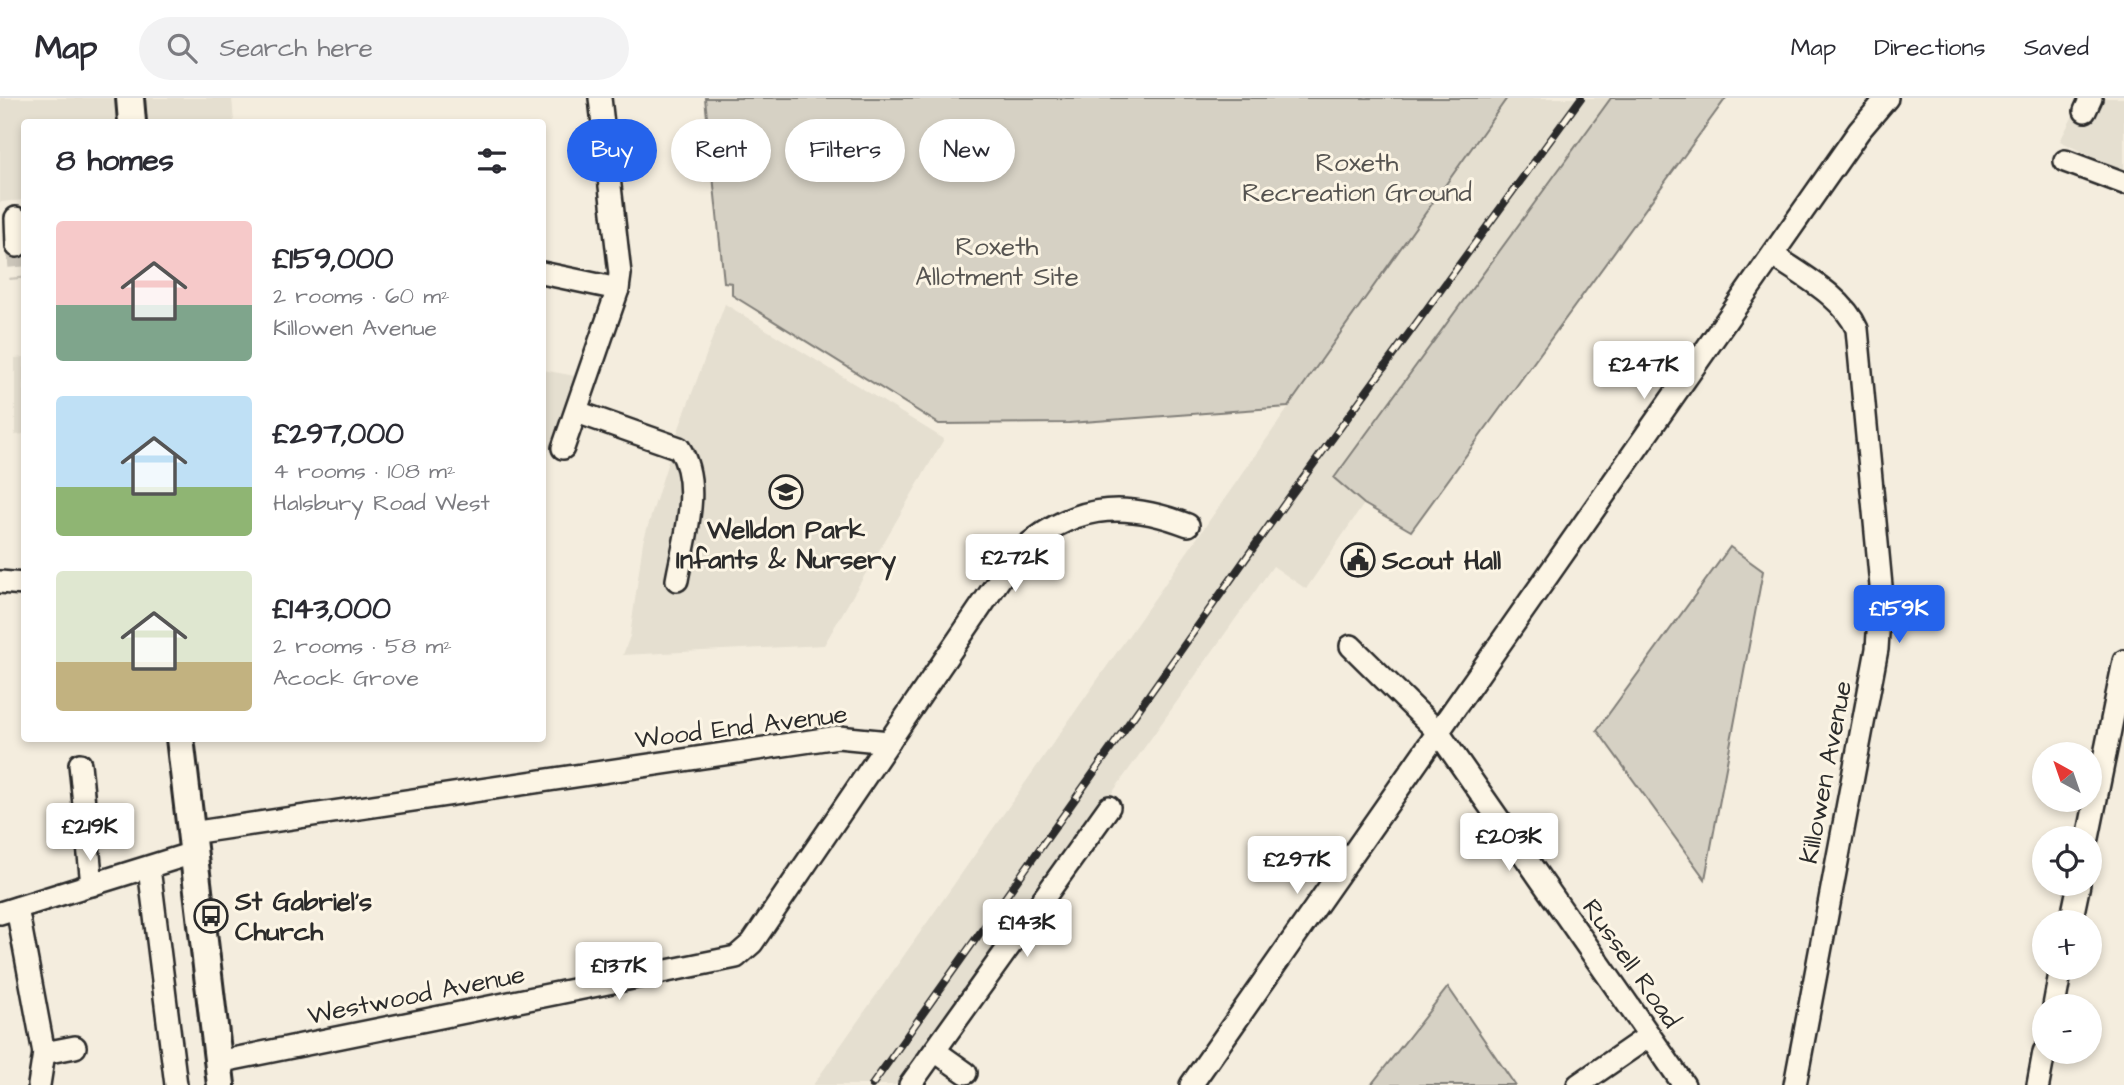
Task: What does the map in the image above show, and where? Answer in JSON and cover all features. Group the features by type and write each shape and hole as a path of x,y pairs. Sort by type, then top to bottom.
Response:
{"main road":[{"path":"130,98 131,119"},
{"path":"180,742 219,1073"}],"street":[{"path":"563,448 618,289 620,274 600,98"},
{"path":"1191,1085 1859,131 1887,98"},
{"path":"2065,161 2124,183"},
{"path":"13,218 18,246"},
{"name":"Killowen Avenue","path":"1773,255 1830,296 1853,320 1857,329 1881,586 1877,649 1794,1085"},
{"path":"546,274 618,289"},
{"path":"577,412 679,448 686,459 691,498 677,580"},
{"path":"889,742 1016,555 1038,535 1074,516 1116,508 1157,513 1188,525"},
{"path":"0,582 21,584"},
{"name":"Russell Road","path":"1350,646 1438,732 1684,1085"},
{"path":"2090,826 2124,661"},
{"name":"Wood End Avenue","path":"8,910 149,868 192,843 838,737 889,742"},
{"name":"Westwood Avenue","path":"219,1073 736,957 752,943 889,742"},
{"path":"80,764 92,885"},
{"path":"910,1085 1109,807"},
{"path":"149,868 176,1085"},
{"path":"8,910 44,1053 39,1085"},
{"path":"1578,1085 1649,1036"},
{"path":"44,1053 75,1047"},
{"path":"935,1051 966,1073"},
{"path":"2038,1085 2042,1064"}],"shaded area":[{"path":"0,98 232,98 234,119 21,119 21,200 0,202"},
{"path":"1506,98 1726,98 1411,531 1364,504 1306,589 1273,566 1115,789 1024,907 896,1085 813,1085"},
{"path":"2082,98 2124,98 2124,173 2060,141"},
{"name":"Welldon Park Infants & Nursery","path":"725,304 944,439 824,645 623,655 630,636 643,542 674,442"},
{"path":"21,357 21,434 15,435 15,358"},
{"path":"546,371 575,376 546,458"}],"green space":[{"name":"Roxeth Allotment Site","path":"705,98 1507,98 1288,407 1069,423 939,424 732,295 732,283 724,282 714,182 771,182 771,119 707,119"},
{"path":"1611,98 1726,98 1411,531 1364,504 1334,478"},
{"path":"1730,547 1763,571 1705,879 1597,730"},
{"path":"1448,987 1515,1085 1371,1085"}],"tunnel":[{"path":"17,246 20,279"}],"railway":[{"path":"872,1085 1288,499 1581,98"}],"place":[{"name":"Welldon Park Infants & Nursery","path":"786,492"},
{"name":"Scout Hall","path":"1358,560"},
{"name":"St Gabriel's Church","path":"211,916"}],"park label":[{"name":"Roxeth Recreation Ground","path":"1357,177"}]}
